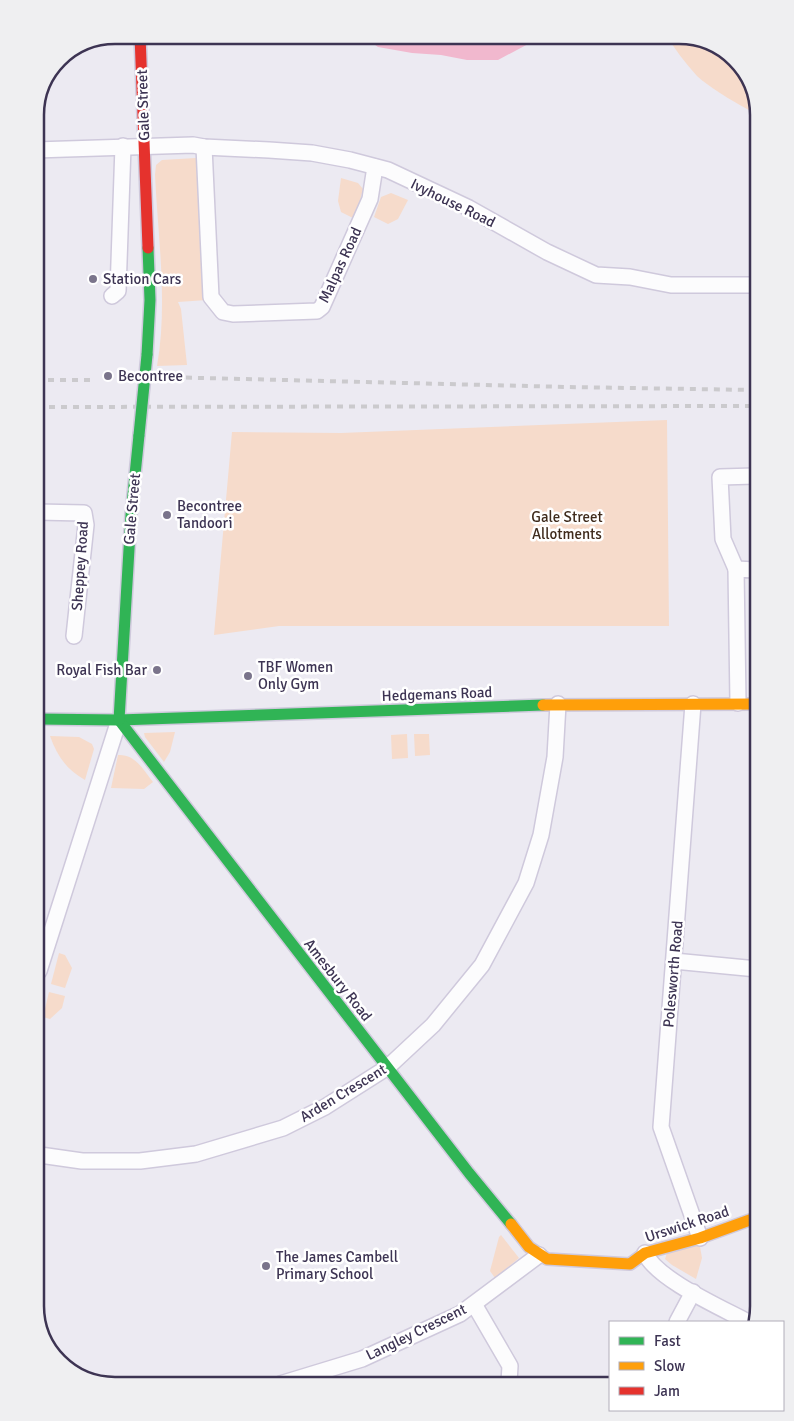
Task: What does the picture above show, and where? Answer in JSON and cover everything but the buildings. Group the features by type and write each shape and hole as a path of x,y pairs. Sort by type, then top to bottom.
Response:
{"street":[{"name":"Gale Street","path":"44,955 119,720 131,515 147,355 150,300 140,44"},
{"name":"Ivyhouse Road","path":"44,150 193,145 312,153 388,170 469,208 548,252 596,275 630,277 671,285 750,285"},
{"name":"Gale Street","path":"112,296 118,291 123,146"},
{"name":"Malpas Road","path":"204,147 211,297 223,312 233,314 317,310 322,306 370,199 375,167"},
{"path":"738,703 736,569 723,539 720,477 750,476"},
{"name":"Sheppey Road","path":"44,512 84,513 86,525 74,636"},
{"path":"736,569 750,570"},
{"name":"Hedgemans Road","path":"44,719 119,720 558,704 750,704"},
{"name":"Arden Crescent","path":"44,1156 82,1161 140,1161 196,1154 283,1128 325,1107 388,1067 433,1025 482,965 526,882 541,835 554,767 558,704"},
{"name":"Polesworth Road","path":"693,704 661,1127 700,1238"},
{"name":"Amesbury Road","path":"119,720 481,1188 529,1247 538,1255"},
{"path":"674,961 750,968"},
{"name":"Urswick Road","path":"538,1255 547,1259 630,1264 644,1253 700,1238 750,1220"},
{"path":"644,1253 648,1261 656,1268 692,1292 746,1321"},
{"name":"Langley Crescent","path":"303,1377 362,1359 460,1314 538,1255"},
{"path":"678,1321 692,1292"},
{"path":"474,1304 510,1366 509,1377"}],"green space":[{"path":"672,44 693,45 707,49 723,58 741,79 749,101 750,110 709,86 697,76"},
{"path":"196,158 202,168 207,300 178,302 181,309 187,365 157,366 162,319 162,295 156,165 162,160"},
{"path":"341,178 358,183 363,189 355,219 341,212 338,201"},
{"path":"391,193 408,200 398,219 388,224 374,217 381,197"},
{"name":"Gale Street Allotments","path":"667,420 669,626 279,626 214,635 232,432 341,433"},
{"path":"175,732 170,752 164,762 144,733"},
{"path":"407,734 408,758 392,759 391,735"},
{"path":"414,734 429,734 430,755 415,756"},
{"path":"50,736 79,737 92,744 94,749 85,780 63,762"},
{"path":"118,755 124,755 134,760 153,782 144,789 111,788"},
{"path":"59,953 65,955 72,968 65,988 51,984"},
{"path":"49,992 65,996 62,1008 50,1019 44,1017"},
{"path":"501,1235 519,1258 495,1278 490,1271"},
{"path":"699,1241 702,1258 696,1279 665,1259 667,1253"}],"shaded area":[{"path":"374,44 528,44 498,60 467,60 378,47"}],"railway":[{"path":"162,377 750,390"},
{"path":"44,380 94,380"},
{"path":"44,407 750,406"}],"traffic: fast":[{"path":"147,355 150,300 148,248"},
{"path":"139,435 147,355"},
{"path":"119,720 131,515 139,435"},
{"path":"44,719 119,720 543,705"},
{"path":"119,720 469,1173 511,1224"}],"traffic: slow":[{"path":"543,705 750,704"},
{"path":"511,1224 529,1247 547,1259 630,1264 645,1253 700,1238 750,1220"}],"traffic: jam":[{"path":"140,44 148,248"}],"place":[{"name":"Station Cars","path":"93,279"},
{"name":"Becontree","path":"108,376"},
{"name":"Becontree Tandoori","path":"167,515"},
{"name":"Royal Fish Bar","path":"157,670"},
{"name":"TBF Women Only Gym","path":"248,676"},
{"name":"The James Cambell Primary School","path":"266,1266"}]}
